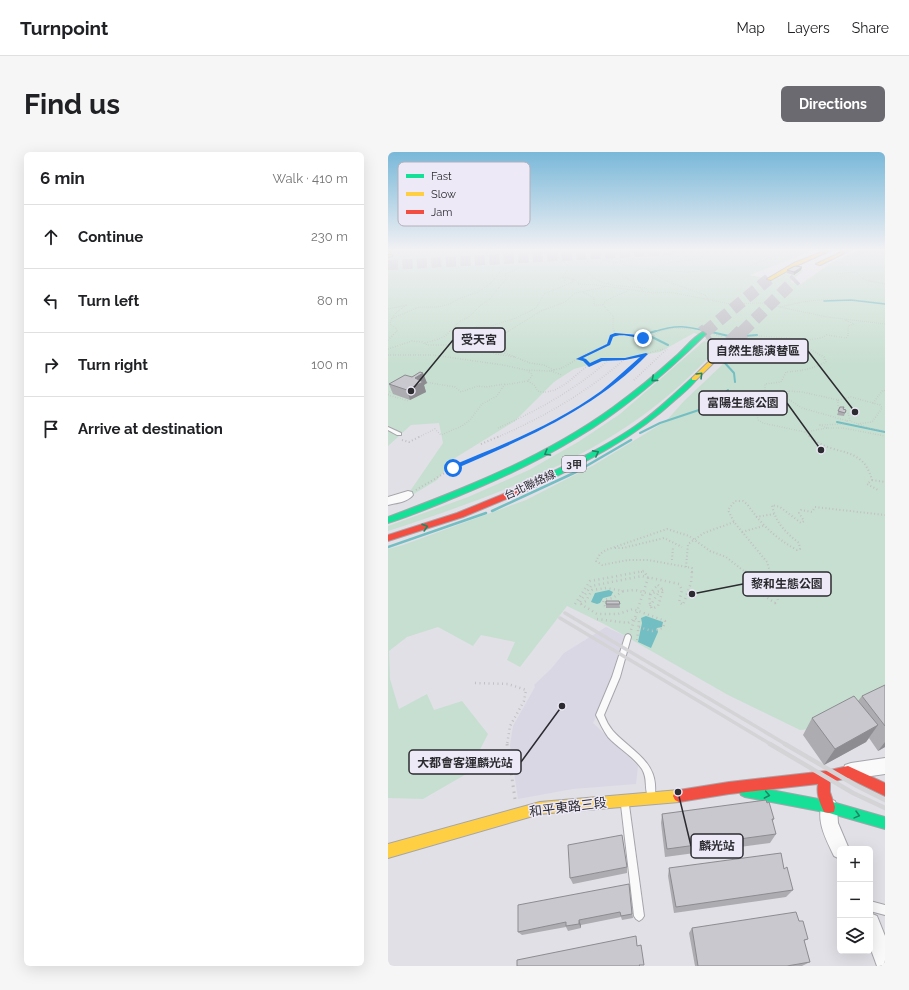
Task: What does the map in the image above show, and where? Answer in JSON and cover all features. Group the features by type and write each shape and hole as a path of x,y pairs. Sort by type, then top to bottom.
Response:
{"main road":[{"name":"台北聯絡線","path":"388,520 434,504 511,471 576,436 643,389 703,334"},
{"name":"台北聯絡線","path":"388,538 444,521 529,487 600,450 633,430 674,398 697,378 731,343"},
{"name":"和平東路三段","path":"388,851 540,808 677,796 729,788 826,777 848,772"},
{"path":"848,772 885,790"},
{"path":"826,777 822,784 822,792 829,807"},
{"name":"和平東路三段","path":"729,788 829,807 885,822"}],"street":[{"path":"388,501 399,499 408,495"},
{"path":"848,772 885,766"},
{"path":"829,807 829,822 838,846"},
{"path":"873,930 885,960"}],"lane":[{"path":"388,428 399,434"},
{"path":"628,637 616,677 600,715 603,724 612,737 642,763 650,776 652,797"},
{"path":"624,801 639,916"},
{"path":"873,907 885,910"}],"path":[{"path":"391,319 419,307 437,307 450,304 458,299 478,292 483,288"},
{"path":"425,343 440,339 447,335 460,321 469,317 481,305 489,300 499,288"},
{"path":"388,349 404,341 455,345 477,326 491,326 524,314 540,304 544,294 556,288"},
{"path":"555,370 544,365 530,363 505,353 507,350 499,344 498,338 534,316 541,310 561,304 574,293 600,288"},
{"path":"613,288 649,292 669,292 722,303 755,303 827,318 885,324"},
{"path":"646,288 649,292"},
{"path":"685,288 705,295 708,299"},
{"path":"582,291 594,298 594,306 603,305 605,301 628,290"},
{"path":"779,307 800,302 825,300 853,299 885,303"},
{"path":"388,309 406,305 397,310 391,319 390,324 398,330 388,340"},
{"path":"603,305 613,316 613,329 616,334"},
{"path":"799,342 827,335 846,338 848,336 848,326 852,326 854,324 843,319"},
{"path":"388,355 407,356 432,354 526,370 550,371 562,368 609,344 612,336 616,334 652,338"},
{"path":"620,337 624,334"},
{"path":"458,343 481,346 496,354 515,357"},
{"path":"528,381 535,386 537,392 546,393 553,391 571,380 589,365 601,360 625,359 656,350 667,349 633,380"},
{"path":"408,495 453,468 517,440 580,407 602,392 646,354"},
{"path":"579,359 585,360 589,365"},
{"path":"498,428 533,412 582,384 610,359"},
{"path":"481,444 542,417 572,400 597,383 625,359"},
{"path":"765,397 765,384 781,382 786,372 799,372 821,366 826,362"},
{"path":"423,382 455,387 461,392 478,386 486,387 528,381 532,376 531,373 526,370"},
{"path":"550,371 562,375"},
{"path":"399,434 397,435 404,441 409,442 435,429 441,435 462,426 470,420 482,404 497,396 504,385 507,384"},
{"path":"396,385 388,394 409,401"},
{"path":"873,403 883,390 885,391"},
{"path":"730,391 738,395"},
{"path":"725,393 742,397 748,391 771,399"},
{"path":"765,397 789,391 808,393 838,400 841,398 851,397 880,405 882,408 872,422 857,424"},
{"path":"789,391 787,398 802,408 857,424 885,430"},
{"path":"773,396 757,415 758,420 763,423 805,432 827,428 843,428 885,436"},
{"path":"838,400 838,406 848,413 848,421"},
{"path":"827,428 820,425 843,424 848,421"},
{"path":"805,432 819,444 833,450 845,451 864,460 869,468 872,480"},
{"path":"878,490 867,484 872,480 885,482"},
{"path":"581,604 579,603 591,586 642,576 679,584 682,590 679,602 683,605 691,583 692,568 648,560 628,560 602,565 596,561 599,554 667,529 689,536 710,551 726,557 738,564 745,571 750,584 756,590 775,602 778,600 767,562 734,522 728,510 735,501 743,501 747,504 763,526 781,542 797,550 800,548 799,543 783,530 774,514 772,507 774,505 799,523 802,523 804,520 799,513 801,510 812,512 814,508 885,515"},
{"path":"756,517 774,514"},
{"path":"686,567 688,544 699,537 734,522"},
{"path":"743,532 763,526"},
{"path":"612,549 623,548 664,538 682,547"},
{"path":"672,560 673,548"},
{"path":"575,604 590,581 644,571 648,578 628,637"},
{"path":"650,606 651,591 658,585 662,590"},
{"path":"581,604 586,601 592,590 606,588 623,591 635,590 650,594 662,590"},
{"path":"650,606 662,590"},
{"path":"650,606 652,609 658,606 662,590"},
{"path":"605,606 603,603 604,600 613,598 623,591"},
{"path":"581,604 597,614 618,614 633,609 665,621 663,628 652,631 639,627"},
{"path":"597,619 628,622 635,618"},
{"path":"635,618 639,621 637,642"},
{"path":"475,683 516,685 526,690 524,701 510,726 507,745 517,814"}],"shaded area":[{"path":"606,627 625,636 609,690 593,723 638,766 636,784 573,789 518,799 510,745 513,726 535,687 534,685 551,669 564,653"}],"green space":[{"path":"388,288 885,288 885,713 862,724 800,730 728,695 606,625 567,606 520,667 507,660 515,642 481,635 473,646 438,627 407,637 389,651 390,679 399,709 427,694 434,710 462,701 488,734 468,773 423,799 388,798 388,549 403,545 526,500 594,465 666,421 684,401 722,365 736,344 726,342 720,346 705,340 707,337 694,333 660,352 596,363 574,369 554,382 515,421 455,458 437,480 404,500 443,443 439,423 411,425 388,446"},
{"path":"704,341 719,347 672,392 642,416 613,436 551,469 520,483 454,509 388,531 388,526 468,497 529,470 578,442 620,414"}],"water":[{"path":"609,590 613,592 611,596 603,598 600,603 597,604 591,602 595,593"},
{"path":"646,616 663,622 662,627 657,628 658,632 651,648 638,642 642,623 641,618"}],"building":[{"path":"420,372 423,373 415,378 423,382 407,390 389,384 405,375 412,377"},
{"path":"840,407 844,407 843,409 846,410 845,413 838,411"},
{"path":"606,601 619,601 620,604 606,604"},
{"path":"885,685 885,726 862,696"},
{"path":"854,696 878,725 835,749 812,718"},
{"path":"766,800 767,803 769,802 774,819 772,819 776,834 667,849 662,814"},
{"path":"622,835 627,867 570,878 568,845"},
{"path":"781,853 784,869 787,867 793,890 676,907 669,868"},
{"path":"629,884 632,914 621,916 620,912 579,920 579,924 566,926 566,922 518,932 518,905"},
{"path":"796,912 799,921 803,921 808,939 804,940 810,962 787,966 698,966 692,928"},
{"path":"636,936 637,946 641,945 644,965 517,966 517,960"}],"waterway":[{"path":"824,301 851,300 885,304"},
{"path":"653,332 676,327 695,328 707,331"},
{"path":"649,333 656,331"},
{"path":"707,331 733,337 757,335"},
{"path":"707,331 711,332"},
{"path":"652,337 668,345"},
{"path":"735,382 734,373 724,362 736,349"},
{"path":"640,433 660,423 708,407 728,390"},
{"path":"742,396 748,401"},
{"path":"837,422 885,432"},
{"path":"492,511 576,472 631,440"},
{"path":"388,547 486,513"}],"tunnel":[{"path":"705,332 758,288"},
{"path":"742,332 787,288"},
{"path":"703,334 707,331"},
{"path":"731,343 742,332"}],"railway":[{"path":"565,613 787,745"},
{"path":"560,618 772,745"},
{"path":"770,744 853,793 885,808"},
{"path":"785,744 857,786 885,800"}],"traffic: fast":[{"path":"388,520 471,488 525,464 551,450 615,409 666,368 703,334"},
{"path":"530,486 570,467 621,439 657,413 694,379"},
{"path":"745,791 829,807 885,823"}],"traffic: slow":[{"path":"694,379 731,343"},
{"path":"388,851 540,808 679,796"}],"traffic: jam":[{"path":"388,538 460,515 530,486"},
{"path":"679,796 729,788 826,777 848,772 885,790"},
{"path":"826,777 823,792 829,807"}],"place":[{"name":"受天宮","path":"411,391"},
{"name":"自然生態演替區","path":"855,412"},
{"name":"富陽生態公園","path":"821,450"},
{"name":"黎和生態公園","path":"692,594"},
{"name":"大都會客運麟光站","path":"562,706"},
{"name":"麟光站","path":"678,792"}],"route":[{"path":"453,468 552,423 602,392 646,354 625,359 601,360 589,365 585,360 579,359 586,354 599,350 609,344 612,336 616,334 638,336 643,338"}]}
